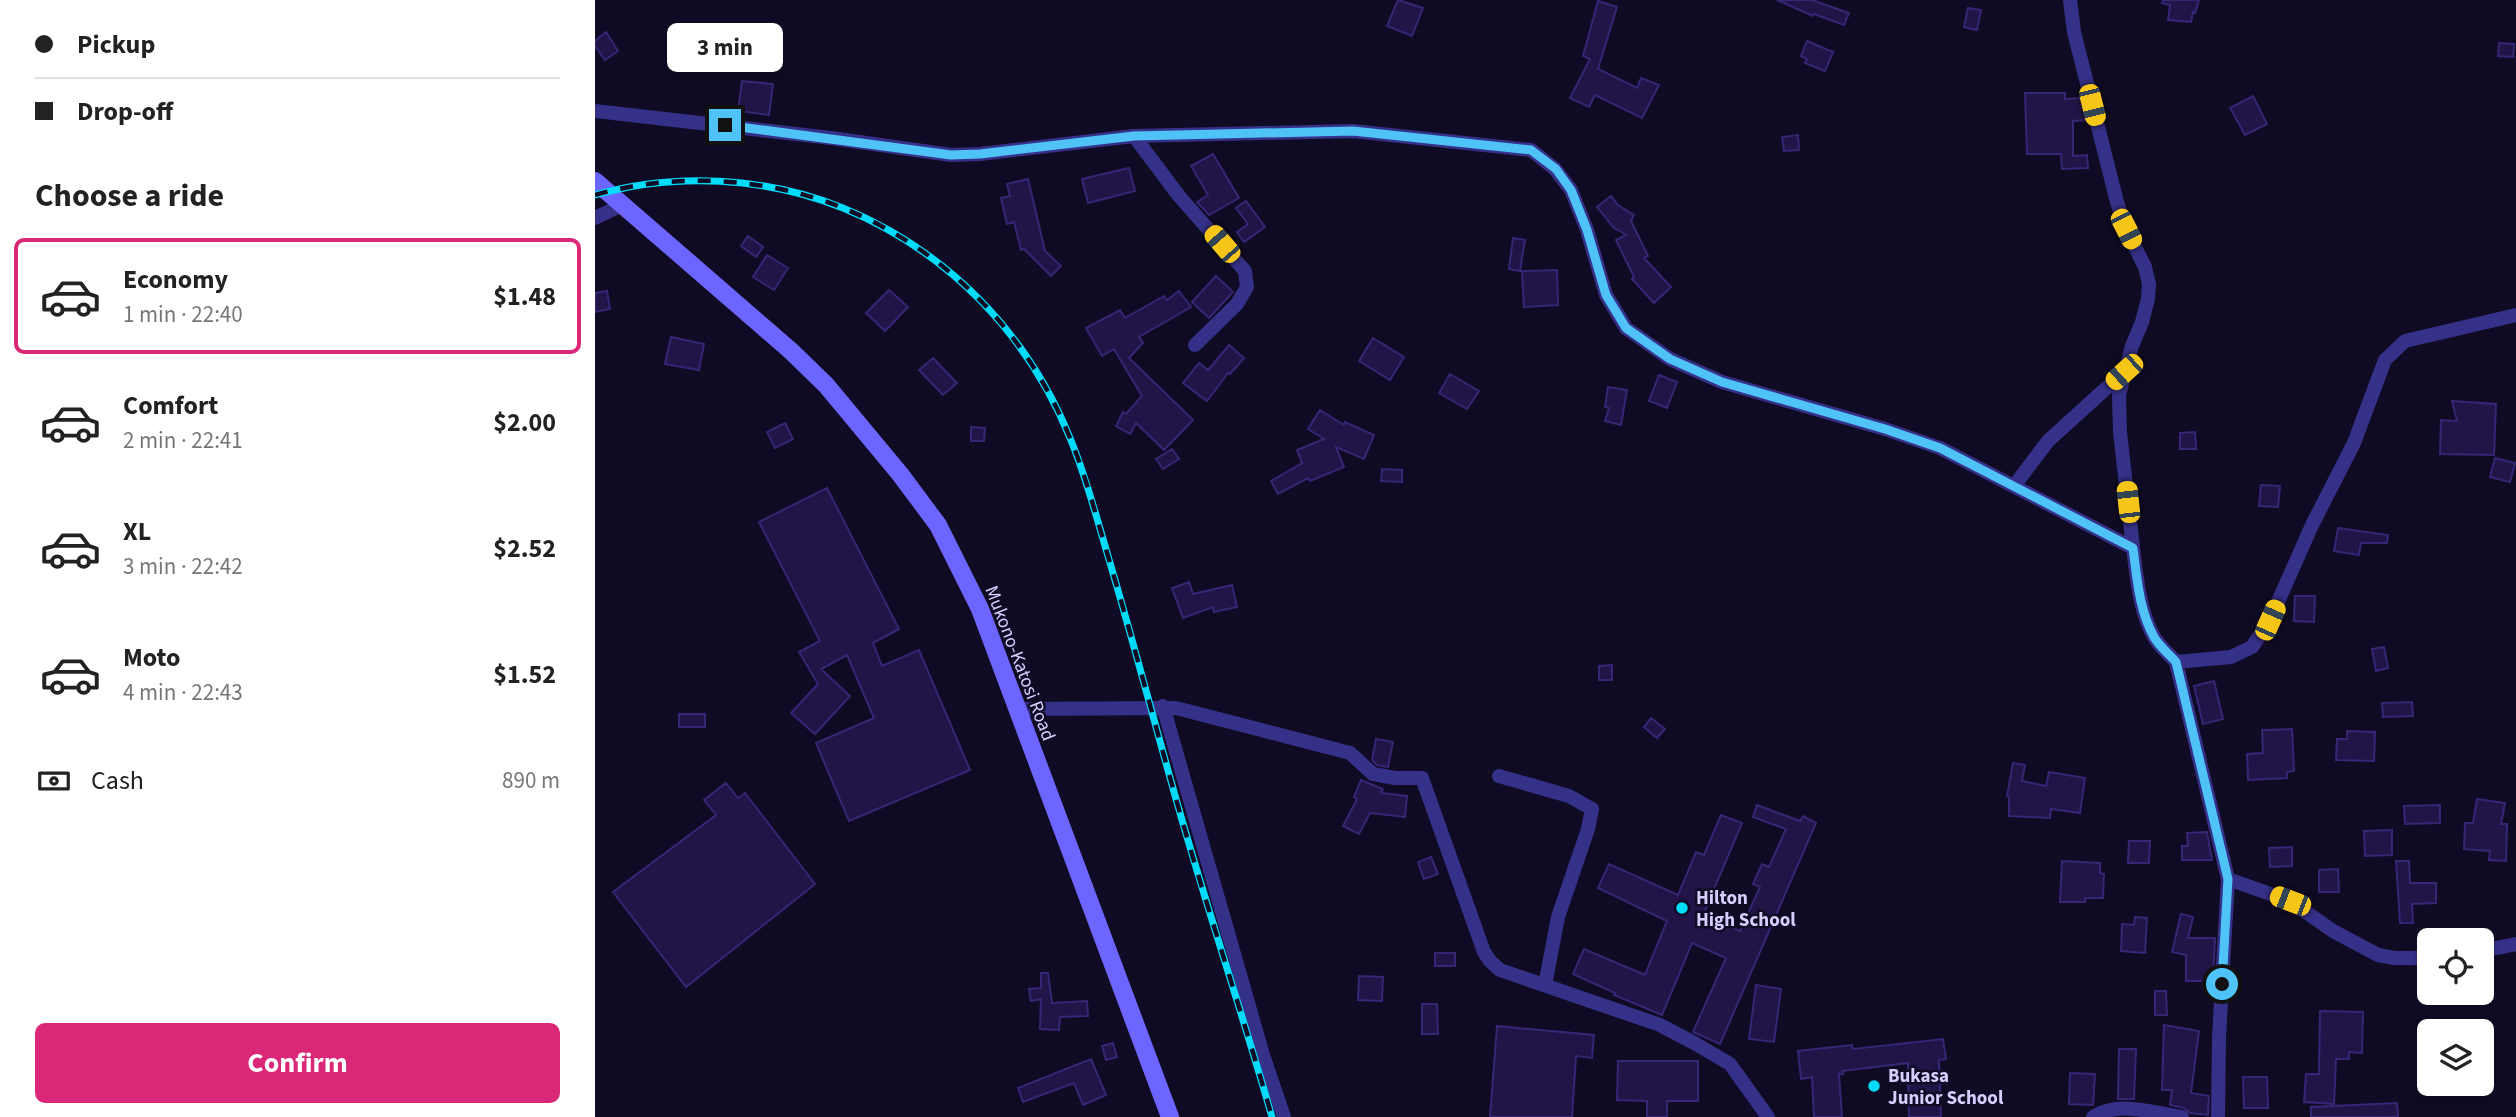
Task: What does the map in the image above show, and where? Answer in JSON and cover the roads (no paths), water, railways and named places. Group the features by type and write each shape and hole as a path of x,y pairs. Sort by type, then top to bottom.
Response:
{"main road":[{"name":"Mukono-Katosi Road","path":"595,181 792,351 825,385 938,524 974,597 1049,799 1087,888 1170,1117"}],"street":[{"path":"2070,0 2074,32 2117,202 2126,229 2145,267 2149,284 2142,322 2124,372 2119,395 2120,432 2138,587 2154,638 2176,662 2228,879 2218,1117"},
{"path":"595,111 818,136 951,155 1134,136 1353,131 1531,150 1556,169 1571,190 1587,230 1606,295 1626,328 1670,359 1722,382 1885,429 1940,448 2133,548"},
{"path":"1134,136 1179,196 1245,271 1247,287 1237,304 1195,345"},
{"path":"595,218 622,205"},
{"path":"2176,662 2231,657 2252,647 2270,620 2312,525 2354,443 2385,360 2405,341 2516,315"},
{"path":"2014,486 2048,440 2124,372"},
{"path":"1017,709 1163,706 1198,712 1350,753 1373,774 1395,778 1422,778 1484,951 1490,961 1500,970 1660,1026 1730,1064 1768,1117"},
{"path":"1163,706 1263,1055 1285,1117"},
{"path":"1499,776 1569,796 1592,809 1588,829 1558,917 1545,985"},
{"path":"2228,879 2290,901 2333,932 2378,955 2417,958"},
{"path":"2494,948 2516,944"},
{"path":"2093,1117 2120,1107 2182,1117"}],"railway":[{"path":"595,195 657,183 720,181 783,190 843,208 917,247 950,272 980,300 1032,364 1070,438 1091,496 1183,823 1272,1117"}],"place":[{"name":"Hilton High School","path":"1682,908"},
{"name":"Bukasa Junior School","path":"1874,1086"}]}
